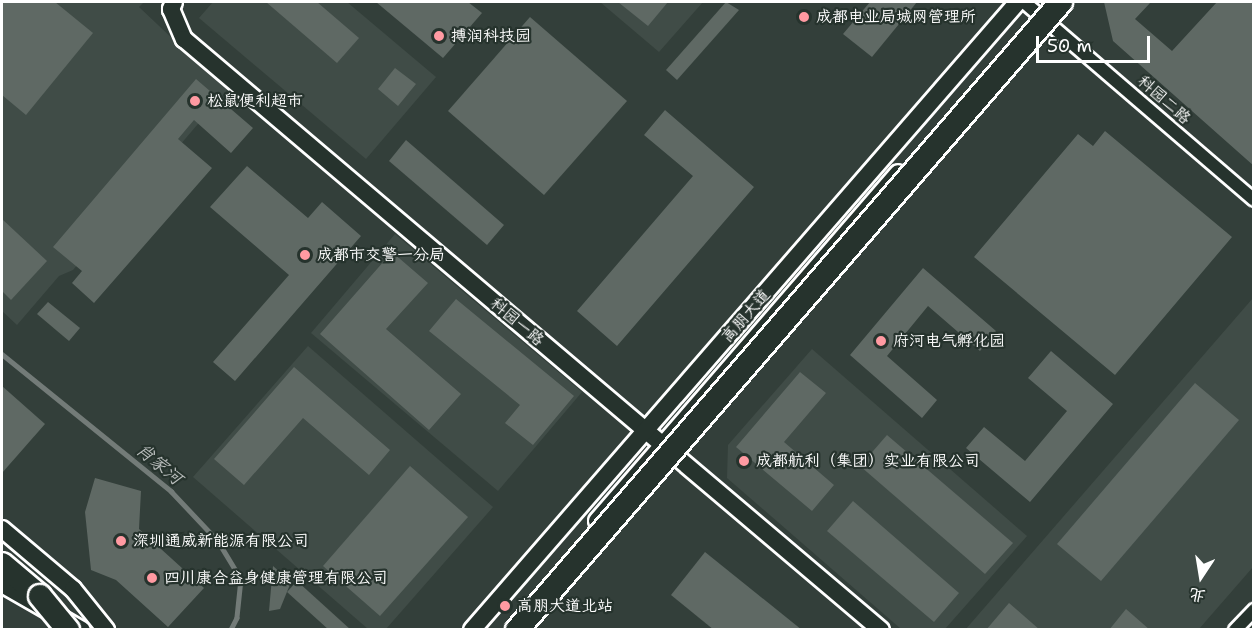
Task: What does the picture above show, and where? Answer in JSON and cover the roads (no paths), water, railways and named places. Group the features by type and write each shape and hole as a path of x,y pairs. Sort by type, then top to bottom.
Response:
{"highway":[{"path":"517,630 1061,2"},
{"path":"2,564 40,596 68,630"}],"main road":[{"name":"科园一路","path":"174,2 171,9 184,39 881,630"},
{"name":"高朋大道","path":"472,630 1018,2"},
{"name":"高朋大道","path":"505,630 661,445 1043,7"},
{"path":"2,529 73,589 106,630"},
{"path":"2,584 82,630"}],"street":[{"name":"科园二路","path":"1024,2 1043,7 1254,200"},
{"path":"1235,630 1254,610"}],"waterway":[{"name":"肖家河","path":"2,354 171,491 218,541 241,579 237,618 231,630"}],"place":[{"name":"成都电业局城网管理所","path":"804,17"},
{"name":"搏润科技园","path":"439,36"},
{"name":"松鼠便利超市","path":"195,101"},
{"name":"成都市交警一分局","path":"305,255"},
{"name":"府河电气孵化园","path":"881,341"},
{"name":"成都航利（集团）实业有限公司","path":"744,461"},
{"name":"深圳通威新能源有限公司","path":"121,541"},
{"name":"四川康合益身健康管理有限公司","path":"152,578"},
{"name":"高朋大道北站","path":"505,606"}]}
